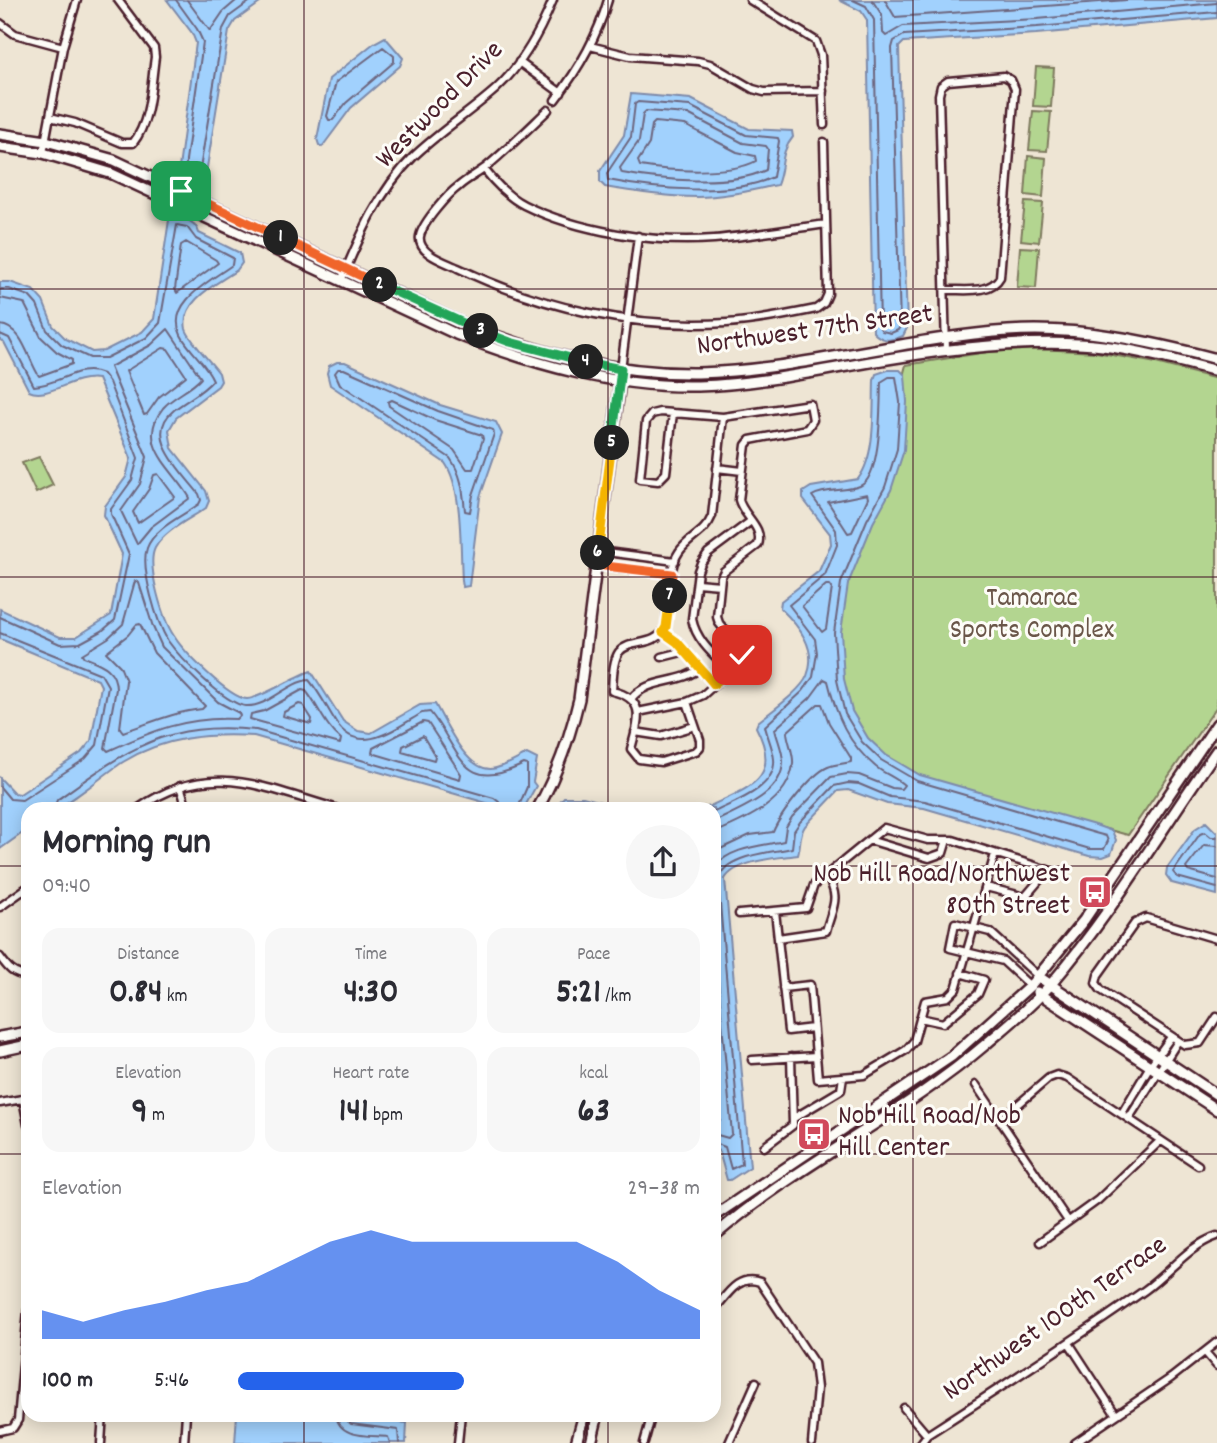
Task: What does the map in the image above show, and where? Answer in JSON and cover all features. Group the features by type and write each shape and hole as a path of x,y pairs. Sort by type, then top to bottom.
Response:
{"street":[{"path":"43,153 64,47 77,0"},
{"path":"50,117 75,123 122,143 133,143 140,134 155,57 154,48 118,0"},
{"name":"Westwood Drive","path":"341,281 370,215 390,184 413,158 498,87 537,35 552,0"},
{"path":"555,100 576,72 590,46 608,0"},
{"path":"750,0 816,41 820,47 824,125"},
{"path":"0,23 15,34 64,47"},
{"path":"590,46 615,54 710,64 753,89 764,92 823,92"},
{"path":"519,62 561,93"},
{"path":"945,289 988,289 995,285 1000,277 1015,89 1011,80 1004,76 948,81 941,86 939,95 946,350"},
{"path":"548,110 484,169 457,187 420,234 421,244 427,252 480,279 525,296 626,320 678,324 728,323 816,309 824,303 828,294 824,142"},
{"name":"Northwest 77th Street","path":"0,134 46,141 114,160 461,323 510,342 621,369 695,373 731,371 790,364 946,337 1007,331 1071,331 1143,341 1217,359"},
{"name":"Northwest 77th Street","path":"0,147 43,153 110,173 456,334 506,354 557,368 620,380 684,385 733,384 946,350 1070,344 1140,352 1217,371"},
{"path":"484,169 500,188 522,204 558,218 638,236 712,239 826,224"},
{"path":"541,802 563,755 579,699 638,236"},
{"path":"638,712 687,702 704,695 741,661 741,650 717,617 720,577 758,545 760,533 739,500 746,445 750,440 807,429 813,420 810,404 723,417 673,413 652,414 646,421 640,479 658,481 666,473 673,413"},
{"path":"687,702 700,747 696,751 661,762 639,760 631,749 638,712 631,699 612,691 615,662 619,652 654,640 666,627 675,561 684,546 709,524 723,417"},
{"path":"717,468 742,471"},
{"path":"730,671 700,639 693,626 698,571 708,553 751,521"},
{"path":"598,551 675,561"},
{"path":"645,571 647,557"},
{"path":"597,565 672,574"},
{"path":"697,583 720,585"},
{"path":"663,632 686,651 715,685"},
{"path":"662,657 686,651"},
{"path":"631,699 645,687 700,668"},
{"path":"721,1211 952,1056 1030,986 1084,920 1217,724"},
{"path":"635,733 661,736 695,726"},
{"path":"721,1231 764,1197 936,1083 986,1044 1041,994 1109,909 1217,750"},
{"path":"148,802 180,786 210,780 253,784 314,802"},
{"path":"180,786 185,802"},
{"path":"738,914 806,908 814,885 884,828 928,840 947,840 1048,870 1025,897 986,887"},
{"path":"869,840 929,858 943,853 947,840"},
{"path":"783,988 810,985 818,1079 864,1075 906,1051 914,1041 925,1001 948,997 956,989 995,854"},
{"path":"778,938 826,931 836,895 826,874"},
{"path":"0,907 21,892"},
{"path":"775,911 788,1031 813,1028"},
{"path":"1217,939 1146,918 1140,919 1098,975 1096,983 1101,990 1185,1045 1200,1042 1217,1017"},
{"path":"1217,1095 1039,977 990,932 955,923 950,948 1003,961 1041,994 1217,1110"},
{"path":"0,957 9,969 21,975"},
{"path":"920,1018 943,1023 978,994 984,980 960,973"},
{"path":"0,1037 21,1033"},
{"path":"1122,1114 1125,1101 1155,1068 1175,1039"},
{"path":"0,1051 21,1046"},
{"path":"752,1060 816,1056"},
{"path":"764,1147 789,1130 794,1118 791,1057"},
{"path":"1129,1118 1155,1068"},
{"path":"1000,1120 1049,1078 1057,1075 1067,1078 1198,1165"},
{"path":"794,1118 841,1090 844,1077"},
{"path":"976,1085 1068,1222"},
{"path":"1134,1094 1141,1099"},
{"path":"0,1103 21,1099"},
{"path":"1040,1242 1098,1200 1160,1141"},
{"name":"Northwest 100th Terrace","path":"921,1443 927,1436 1069,1343 1148,1287 1196,1247 1217,1236"},
{"path":"721,1302 740,1281 751,1279 760,1282 814,1363 817,1388 812,1443"},
{"path":"1075,1443 1171,1378 1217,1342"},
{"path":"1069,1343 1116,1415"},
{"path":"1205,1352 1217,1366"},
{"path":"729,1443 756,1382"},
{"path":"0,1430 13,1428 18,1420 21,1387"},
{"path":"904,1408 927,1436"},
{"path":"101,1443 102,1422"},
{"path":"184,1443 185,1422"},
{"path":"458,1443 460,1422"},
{"path":"576,1443 582,1422"},
{"path":"591,1443 596,1422"},
{"path":"644,1443 650,1422"}],"green space":[{"path":"1036,67 1054,68 1051,107 1033,106"},
{"path":"1033,111 1051,112 1047,151 1029,150"},
{"path":"1028,156 1046,158 1043,197 1025,195"},
{"path":"1025,202 1043,203 1039,242 1021,240"},
{"path":"1020,247 1039,248 1036,288 1017,287"},
{"name":"Tamarac Sports Complex","path":"1038,349 1096,352 1156,363 1217,379 1217,706 1128,835 917,777 883,756 860,734 840,685 838,620 906,365 987,352"},
{"path":"39,457 53,485 36,493 22,463"}],"water":[{"path":"167,0 264,0 235,21 229,31 204,186 200,188 180,180 178,175 196,43 192,33"},
{"path":"839,0 1217,0 1217,18 1036,34 904,42 899,47 907,328 903,336 887,340 873,332 867,20 861,11"},
{"path":"385,37 403,58 400,66 351,108 322,147 317,139 329,79"},
{"path":"631,94 691,99 749,129 792,131 793,137 784,154 777,185 728,195 697,197 605,187 600,182 600,171 624,135"},
{"path":"174,215 193,223 199,233 240,253 242,263 237,270 195,301 186,319 188,334 219,373 221,381 176,418 169,430 172,448 206,491 209,501 206,508 165,536 155,548 154,579 165,618 174,636 218,683 239,697 253,698 311,671 343,721 358,731 371,733 420,705 435,704 465,754 482,767 500,767 527,754 537,759 533,782 536,786 527,802 483,802 254,736 203,736 170,742 138,754 116,766 67,802 21,802 21,834 0,849 0,778 14,793 20,794 81,753 91,741 101,686 98,680 0,639 0,609 60,637 76,637 111,615 122,554 104,515 105,506 126,477 131,458 98,379 79,380 44,392 29,391 4,342 0,340 0,282 10,282 33,290 43,301 53,326 66,339 92,352 104,351 142,332 154,319 169,220"},
{"path":"345,362 440,405 496,422 502,434 480,497 469,586 463,587 458,503 451,474 445,463 330,385 327,373 329,366"},
{"path":"900,370 905,375 907,402 904,450 891,490 873,523 848,584 841,632 844,679 852,711 868,738 886,755 920,775 1098,826 1112,831 1116,840 1111,854 1103,857 1089,856 924,808 887,804 848,790 838,791 805,826 798,855 758,861 730,873 725,879 750,1167 727,1180 721,1158 721,802 718,802 747,788 763,771 766,760 764,745 756,727 758,722 792,695 807,676 810,666 808,647 800,630 780,608 781,601 819,571 831,544 830,534 803,499 803,492 811,487 858,479 871,445 876,374"},
{"path":"564,797 583,797 602,802 559,802"},
{"path":"1206,822 1217,833 1217,895 1172,883 1166,875 1167,868 1195,829"},
{"path":"236,1422 407,1423 406,1443 235,1443"}],"place":[{"name":"Nob Hill Road/Northwest 80th Street","path":"1095,892"},
{"name":"Nob Hill Road/Nob Hill Center","path":"814,1134"}],"route":[{"path":"181,191 461,323 510,342 621,369 597,565 672,574 666,627 663,632 677,642 715,685 741,661 742,655"}]}
